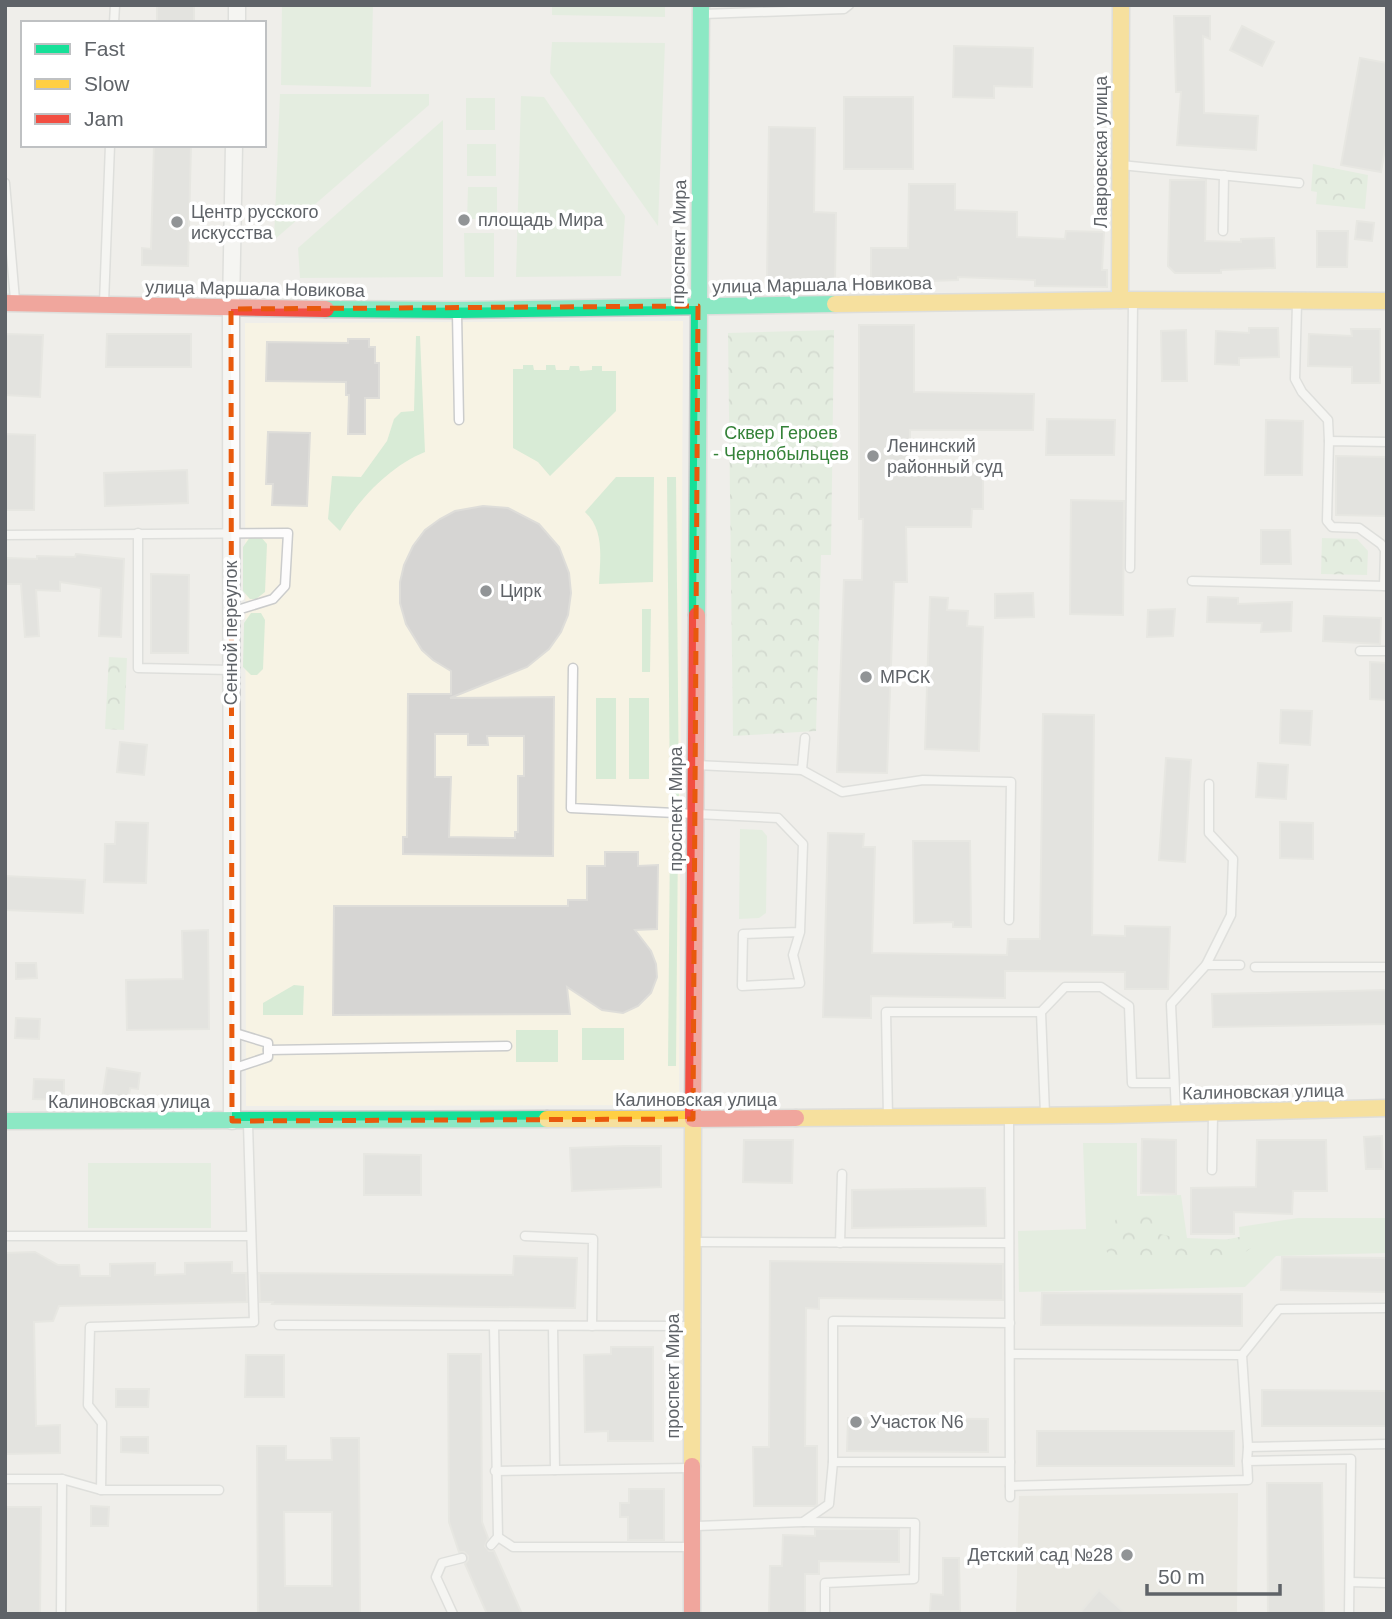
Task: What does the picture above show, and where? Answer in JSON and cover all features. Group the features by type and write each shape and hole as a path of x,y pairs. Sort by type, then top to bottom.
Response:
{"main road":[{"name":"Лавровская улица","path":"1121,5 1120,165 1126,300"},
{"name":"проспект Мира","path":"692,1614 701,9"},
{"name":"улица Маршала Новикова","path":"10,303 231,309 457,310 1126,300 1387,301"},
{"name":"Калиновская улица","path":"7,1121 1045,1116 1387,1108"}],"street":[{"name":"Сенной переулок","path":"234,147 231,309 232,1069 240,1121"}],"lane":[{"path":"701,9 844,9 849,5"},
{"path":"104,306 110,147"},
{"path":"1120,165 1299,183"},
{"path":"1223,231 1224,175"},
{"path":"5,184 10,303"},
{"path":"1126,300 1130,568"},
{"path":"1192,581 1385,586 1385,550 1381,544 1359,528 1332,527 1327,521 1328,419 1302,392 1294,379 1297,300"},
{"path":"457,310 459,420"},
{"path":"1329,441 1387,442"},
{"path":"138,533 138,668 232,670"},
{"path":"5,535 288,533 285,586 273,600 231,612"},
{"path":"1360,651 1387,651"},
{"path":"573,668 571,808 778,818 803,844 800,932 793,955 800,984 742,986 743,934 800,932"},
{"path":"802,770 805,738"},
{"path":"696,765 802,770 842,792 923,780 1011,782 1009,920"},
{"path":"1176,1113 1171,1004 1206,965 1231,915 1233,859 1209,833 1209,784"},
{"path":"1206,965 1240,965"},
{"path":"1255,967 1387,967"},
{"path":"1045,1116 1041,1012 1065,987 1101,987 1129,1006 1132,1083 1174,1083"},
{"path":"888,1117 886,1012 1041,1012"},
{"path":"232,1032 268,1043 268,1057 232,1069"},
{"path":"268,1050 507,1046"},
{"path":"1212,1170 1213,1112"},
{"path":"1009,1116 1010,1497"},
{"path":"101,1490 102,1423 88,1405 90,1327 254,1322 251,1236 240,1121"},
{"path":"840,1243 842,1174"},
{"path":"5,1236 251,1236"},
{"path":"525,1236 593,1239 592,1326"},
{"path":"693,1241 1009,1243"},
{"path":"1010,1486 1248,1480 1242,1355 1279,1309 1387,1308"},
{"path":"803,1522 829,1504 833,1462 834,1321 1010,1323"},
{"path":"279,1325 693,1326"},
{"path":"491,1545 498,1537 494,1326"},
{"path":"553,1326 555,1470"},
{"path":"1010,1354 1242,1355"},
{"path":"1248,1447 1387,1444"},
{"path":"1247,1461 1351,1459 1349,1614"},
{"path":"833,1462 1010,1462"},
{"path":"495,1471 692,1468"},
{"path":"5,1479 62,1479 101,1490 219,1490"},
{"path":"61,1614 62,1479"},
{"path":"692,1526 803,1522 915,1523 914,1579 825,1583 825,1614"},
{"path":"498,1537 513,1547 692,1547"},
{"path":"453,1614 436,1577 442,1563 462,1558"},
{"path":"1350,1582 1387,1583"}],"highlighted area":[{"path":"698,306 693,1119 232,1121 231,309"}],"shaded area":[{"path":"683,321 679,1105 246,1106 245,323"},
{"name":"Детский сад №28","path":"1238,1493 1237,1614 1016,1614 1019,1496"}],"green space":[{"path":"282,5 373,5 371,87 281,85"},
{"path":"552,5 665,5 665,17 552,15"},
{"path":"552,42 665,43 658,226 550,73"},
{"path":"280,94 429,94 429,105 274,240"},
{"path":"521,96 544,97 625,216 621,276 516,277"},
{"path":"466,98 495,98 495,130 466,130"},
{"path":"443,120 443,277 300,278 298,248"},
{"path":"467,144 496,144 496,176 467,176"},
{"path":"1313,164 1368,175 1365,209 1316,204 1317,192 1311,191"},
{"path":"468,187 497,187 497,219 467,219"},
{"path":"464,233 494,233 494,277 465,277"},
{"name":"Сквер Героев - Чернобыльцев","path":"834,330 831,555 821,555 816,731 733,736 728,333"},
{"path":"416,336 420,336 425,452 400,466 376,485 356,507 340,531 328,519 332,476 361,477 387,441 394,419 401,412 414,411"},
{"path":"523,365 533,365 534,370 546,370 546,365 555,365 556,370 569,370 570,366 579,366 580,371 592,370 592,366 602,366 602,371 616,371 616,411 550,476 538,462 513,448 513,369 523,369"},
{"path":"616,477 654,477 653,582 599,584 598,536 596,527 585,512"},
{"path":"667,477 676,477 679,802 670,802"},
{"path":"260,536 267,544 265,592 256,599 250,599 243,591 243,547 250,537"},
{"path":"1322,538 1357,539 1368,551 1367,575 1321,574"},
{"path":"642,609 651,609 650,672 642,672"},
{"path":"251,613 261,613 265,620 263,669 257,675 251,675 243,667 244,623"},
{"path":"109,657 127,658 124,730 105,729"},
{"path":"596,698 616,698 616,779 596,779"},
{"path":"629,698 649,698 649,779 629,779"},
{"path":"740,829 762,830 767,836 766,913 759,918 739,919"},
{"path":"670,835 678,835 676,1066 668,1066"},
{"path":"294,985 304,986 303,1015 263,1015 263,1003"},
{"path":"582,1028 624,1028 624,1060 582,1060"},
{"path":"516,1030 558,1030 558,1062 516,1062"},
{"path":"1083,1143 1137,1143 1137,1196 1181,1195 1187,1238 1240,1240 1239,1227 1298,1218 1387,1218 1387,1253 1276,1256 1245,1287 1019,1292 1018,1231 1086,1229"},
{"path":"88,1163 211,1163 211,1228 88,1228"},
{"path":"1151,1207 1166,1216 1160,1234 1204,1244 1249,1235 1254,1246 1227,1265 1108,1254 1102,1242 1118,1216"}],"building":[{"path":"157,5 194,5 194,21 157,21"},
{"path":"1174,16 1210,16 1210,39 1203,36 1204,113 1258,116 1256,150 1177,145 1181,92 1176,92"},
{"path":"1242,26 1274,42 1262,66 1230,50"},
{"path":"954,46 1033,48 1032,87 994,86 994,98 953,97"},
{"path":"1360,58 1387,63 1387,137 1381,172 1341,165"},
{"path":"844,97 913,97 913,169 844,169"},
{"path":"769,127 815,128 814,212 836,213 835,281 767,281"},
{"path":"154,147 191,147 188,266 142,265 142,248 151,249"},
{"path":"1170,180 1206,180 1205,241 1241,242 1241,239 1274,238 1275,268 1221,270 1221,273 1175,273 1168,266"},
{"path":"909,184 955,184 955,210 1017,212 1017,237 1065,239 1066,231 1104,232 1102,270 1107,270 1107,287 1035,286 1035,280 958,277 958,280 871,283 871,248 908,248"},
{"path":"1357,221 1374,223 1372,241 1355,239"},
{"path":"1317,231 1348,231 1347,267 1317,267"},
{"path":"859,325 914,325 914,392 1034,394 1033,430 910,430 910,462 983,462 983,509 972,509 971,527 906,527 907,582 894,582 887,773 837,772 844,580 862,580 863,519 859,519"},
{"path":"1249,328 1278,328 1279,357 1239,358 1239,365 1215,364 1216,331 1249,333"},
{"path":"1351,329 1380,329 1380,383 1352,383 1352,367 1308,366 1309,334 1352,336"},
{"path":"1186,330 1187,381 1162,381 1161,331"},
{"path":"5,334 43,335 40,397 5,395"},
{"path":"107,334 191,334 191,367 106,367"},
{"path":"348,339 369,339 369,347 375,347 375,363 379,363 379,398 365,398 365,434 348,434 349,395 346,395 346,382 266,381 267,342 348,343"},
{"path":"1047,419 1115,420 1114,455 1046,455"},
{"path":"1266,420 1303,421 1302,475 1265,475"},
{"path":"268,432 310,433 307,506 272,505 273,484 266,484"},
{"path":"5,434 35,435 34,510 5,510"},
{"path":"1336,456 1387,457 1387,516 1336,515"},
{"path":"187,470 188,503 105,506 104,473"},
{"path":"1071,500 1124,501 1123,615 1070,614"},
{"path":"483,506 508,508 539,524 559,547 569,573 571,593 568,615 561,632 549,649 527,667 450,698 554,697 553,856 403,854 403,837 407,837 408,694 451,694 451,671 422,650 406,624 400,603 400,582 413,546 425,530 455,511","holes":["435,734 468,734 468,745 488,745 487,736 524,736 524,776 518,776 518,832 515,832 515,838 449,837 451,777 435,777"]},
{"path":"1261,530 1290,530 1291,564 1261,564"},
{"path":"76,554 124,559 121,637 99,636 101,588 60,582 60,591 36,590 39,636 25,637 21,584 5,584 6,558 75,557"},
{"path":"151,574 189,575 188,653 151,653"},
{"path":"1033,593 1034,617 995,618 995,594"},
{"path":"930,597 948,598 947,610 968,611 967,626 983,627 979,751 925,749"},
{"path":"1208,597 1238,598 1238,604 1292,602 1291,631 1261,632 1262,623 1207,622"},
{"path":"1175,609 1173,636 1147,637 1148,610"},
{"path":"1324,616 1381,618 1380,644 1323,641"},
{"path":"1370,662 1387,663 1387,700 1370,699"},
{"path":"1281,710 1312,711 1310,745 1280,743"},
{"path":"1043,714 1094,715 1092,935 1125,936 1125,926 1170,927 1168,989 1125,989 1125,972 1005,971 1005,998 871,996 871,1018 823,1017 828,833 864,834 863,847 875,847 872,953 1007,955 1008,939 1040,939"},
{"path":"120,742 147,745 144,775 117,772"},
{"path":"1166,758 1191,760 1185,862 1159,860"},
{"path":"1258,763 1288,765 1286,799 1256,797"},
{"path":"116,822 148,823 146,883 104,882 105,844 115,844"},
{"path":"1280,822 1313,823 1313,859 1280,858"},
{"path":"913,841 970,841 971,927 953,927 953,922 914,923"},
{"path":"605,852 638,852 638,866 658,865 657,929 635,930 651,951 657,977 651,993 638,1006 623,1013 602,1010 567,987 570,1014 333,1015 334,906 568,906 568,900 587,900 587,866 605,866"},
{"path":"5,876 85,880 83,913 5,910"},
{"path":"208,930 209,1029 127,1030 126,980 183,979 182,931"},
{"path":"16,963 36,963 37,978 16,979"},
{"path":"1387,990 1387,1024 1213,1027 1212,994"},
{"path":"16,1018 40,1019 39,1039 15,1038"},
{"path":"107,1068 140,1073 138,1089 130,1088 128,1104 102,1100"},
{"path":"34,1079 64,1080 64,1100 33,1099"},
{"path":"1382,1136 1383,1169 1366,1169 1364,1137"},
{"path":"1142,1139 1176,1140 1176,1194 1141,1193"},
{"path":"744,1140 793,1140 792,1183 743,1182"},
{"path":"1257,1140 1326,1140 1327,1191 1293,1191 1292,1214 1234,1212 1234,1234 1191,1234 1191,1188 1256,1187"},
{"path":"661,1146 661,1187 572,1191 570,1148"},
{"path":"364,1154 421,1155 421,1195 364,1195"},
{"path":"985,1188 986,1226 852,1228 852,1190"},
{"path":"35,1252 58,1265 79,1265 80,1276 110,1276 110,1264 155,1263 155,1275 185,1274 185,1263 232,1262 232,1273 246,1273 247,1302 59,1306 53,1321 34,1322 36,1426 60,1425 60,1453 5,1454 5,1253"},
{"path":"514,1256 577,1258 575,1308 260,1302 259,1273 513,1275"},
{"path":"1282,1257 1387,1258 1387,1292 1281,1290"},
{"path":"770,1261 1003,1264 1003,1300 819,1298 819,1309 806,1308 805,1446 817,1446 815,1506 754,1506 753,1447 769,1447"},
{"path":"1042,1293 1242,1294 1242,1326 1041,1325"},
{"path":"611,1347 653,1347 653,1441 608,1441 608,1431 585,1432 584,1355 611,1354"},
{"path":"448,1354 481,1354 482,1522 488,1538 485,1546 489,1551 494,1551 522,1614 487,1614 465,1564 468,1556 459,1552 449,1522"},
{"path":"246,1355 284,1355 284,1397 245,1397"},
{"path":"116,1389 149,1389 148,1407 116,1407"},
{"path":"1262,1390 1387,1391 1387,1426 1262,1426"},
{"path":"848,1418 988,1419 988,1452 847,1451"},
{"path":"1037,1431 1234,1431 1234,1466 1037,1466"},
{"path":"121,1437 148,1437 148,1453 121,1452"},
{"path":"331,1438 359,1438 360,1614 258,1614 257,1446 286,1446 286,1460 332,1460","holes":["284,1512 332,1512 332,1586 285,1586"]},
{"path":"1267,1483 1322,1483 1324,1614 1268,1614"},
{"path":"629,1489 664,1489 664,1540 628,1540 628,1517 620,1517 620,1503 629,1503"},
{"path":"91,1506 109,1507 108,1526 91,1526"},
{"path":"5,1507 41,1507 40,1614 5,1614"},
{"path":"815,1529 899,1529 899,1562 819,1561 819,1574 805,1574 805,1614 769,1614 770,1566 782,1566 783,1535 815,1536"},
{"path":"943,1558 959,1558 960,1611 930,1611 931,1594 943,1595"},
{"path":"1099,1590 1126,1614 1079,1614"}],"traffic: fast":[{"path":"697,615 701,5"},
{"path":"326,309 457,310 835,304"},
{"path":"5,1121 547,1119"}],"traffic: slow":[{"path":"1120,300 1121,5"},
{"path":"835,304 1120,300 1387,301"},
{"path":"796,1118 1112,1115 1387,1108"},
{"path":"547,1119 693,1119 692,1466"}],"traffic: jam":[{"path":"5,303 326,309"},
{"path":"697,615 693,1119 796,1118"},
{"path":"692,1466 692,1614"}],"place":[{"name":"площадь Мира","path":"464,220"},
{"name":"Центр русского искусства","path":"177,222"},
{"name":"Ленинский районный суд","path":"873,456"},
{"name":"Цирк","path":"486,591"},
{"name":"МРСК","path":"866,677"},
{"name":"Участок N6","path":"856,1422"},
{"name":"Детский сад №28","path":"1127,1555"}]}
